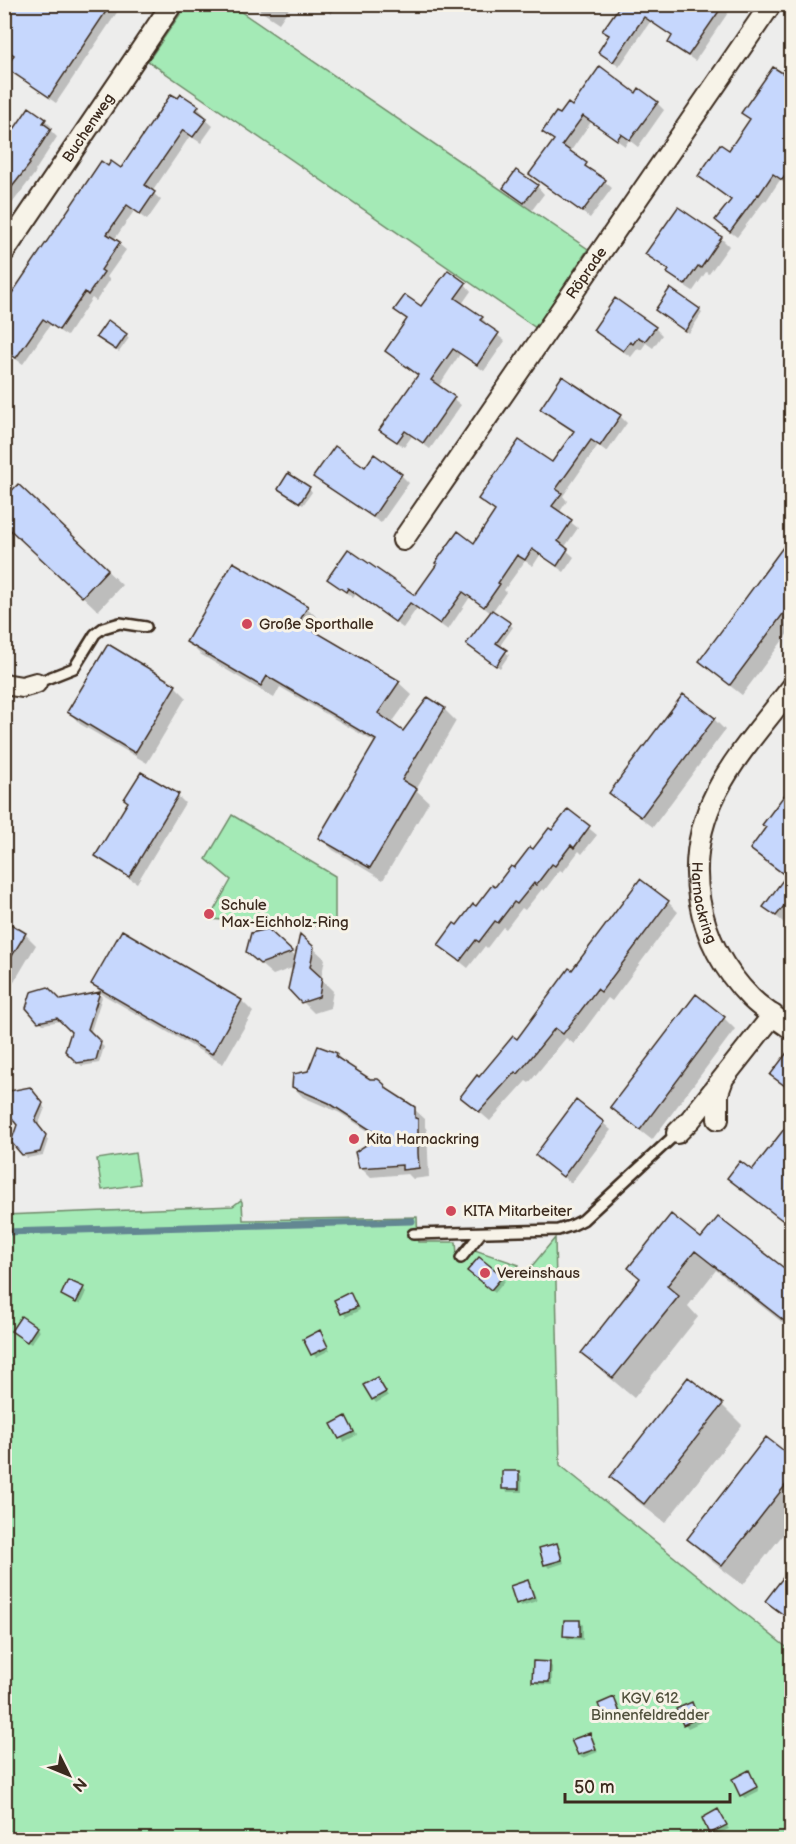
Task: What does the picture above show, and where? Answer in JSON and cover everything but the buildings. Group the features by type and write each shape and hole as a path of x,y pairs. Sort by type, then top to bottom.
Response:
{"street":[{"name":"Buchenweg","path":"4,252 172,4"},
{"name":"Röprade","path":"403,540 771,4"},
{"path":"4,684 22,687 36,683"},
{"name":"Harnackring","path":"792,687 736,760 716,793 698,847 697,867 702,918 717,954 733,978 753,999 792,1029"},
{"path":"677,1133 691,1119 772,1015"},
{"path":"718,1119 718,1093 726,1075"}],"lane":[{"path":"36,683 74,668 95,634 102,628 117,623 146,627"},
{"path":"413,1234 428,1230 558,1230 573,1225 592,1212 677,1133"},
{"path":"461,1258 485,1230"}],"green space":[{"path":"187,4 231,5 588,249 536,328 148,61"},
{"path":"232,815 335,876 335,927 209,919 231,880 206,859"},
{"path":"135,1153 140,1184 102,1190 97,1159"},
{"name":"KGV 612 Binnenfeldredder","path":"241,1200 243,1220 417,1217 418,1242 456,1242 457,1254 465,1261 475,1250 519,1265 514,1272 522,1278 555,1238 560,1465 791,1651 791,1839 5,1839 4,1215 233,1206"}],"waterway":[{"path":"4,1232 412,1221"}],"place":[{"name":"Große Sporthalle","path":"247,624"},
{"name":"Schule Max-Eichholz-Ring","path":"209,914"},
{"name":"Kita Harnackring","path":"354,1139"},
{"name":"KITA Mitarbeiter","path":"451,1211"},
{"name":"Vereinshaus","path":"485,1273"}]}
